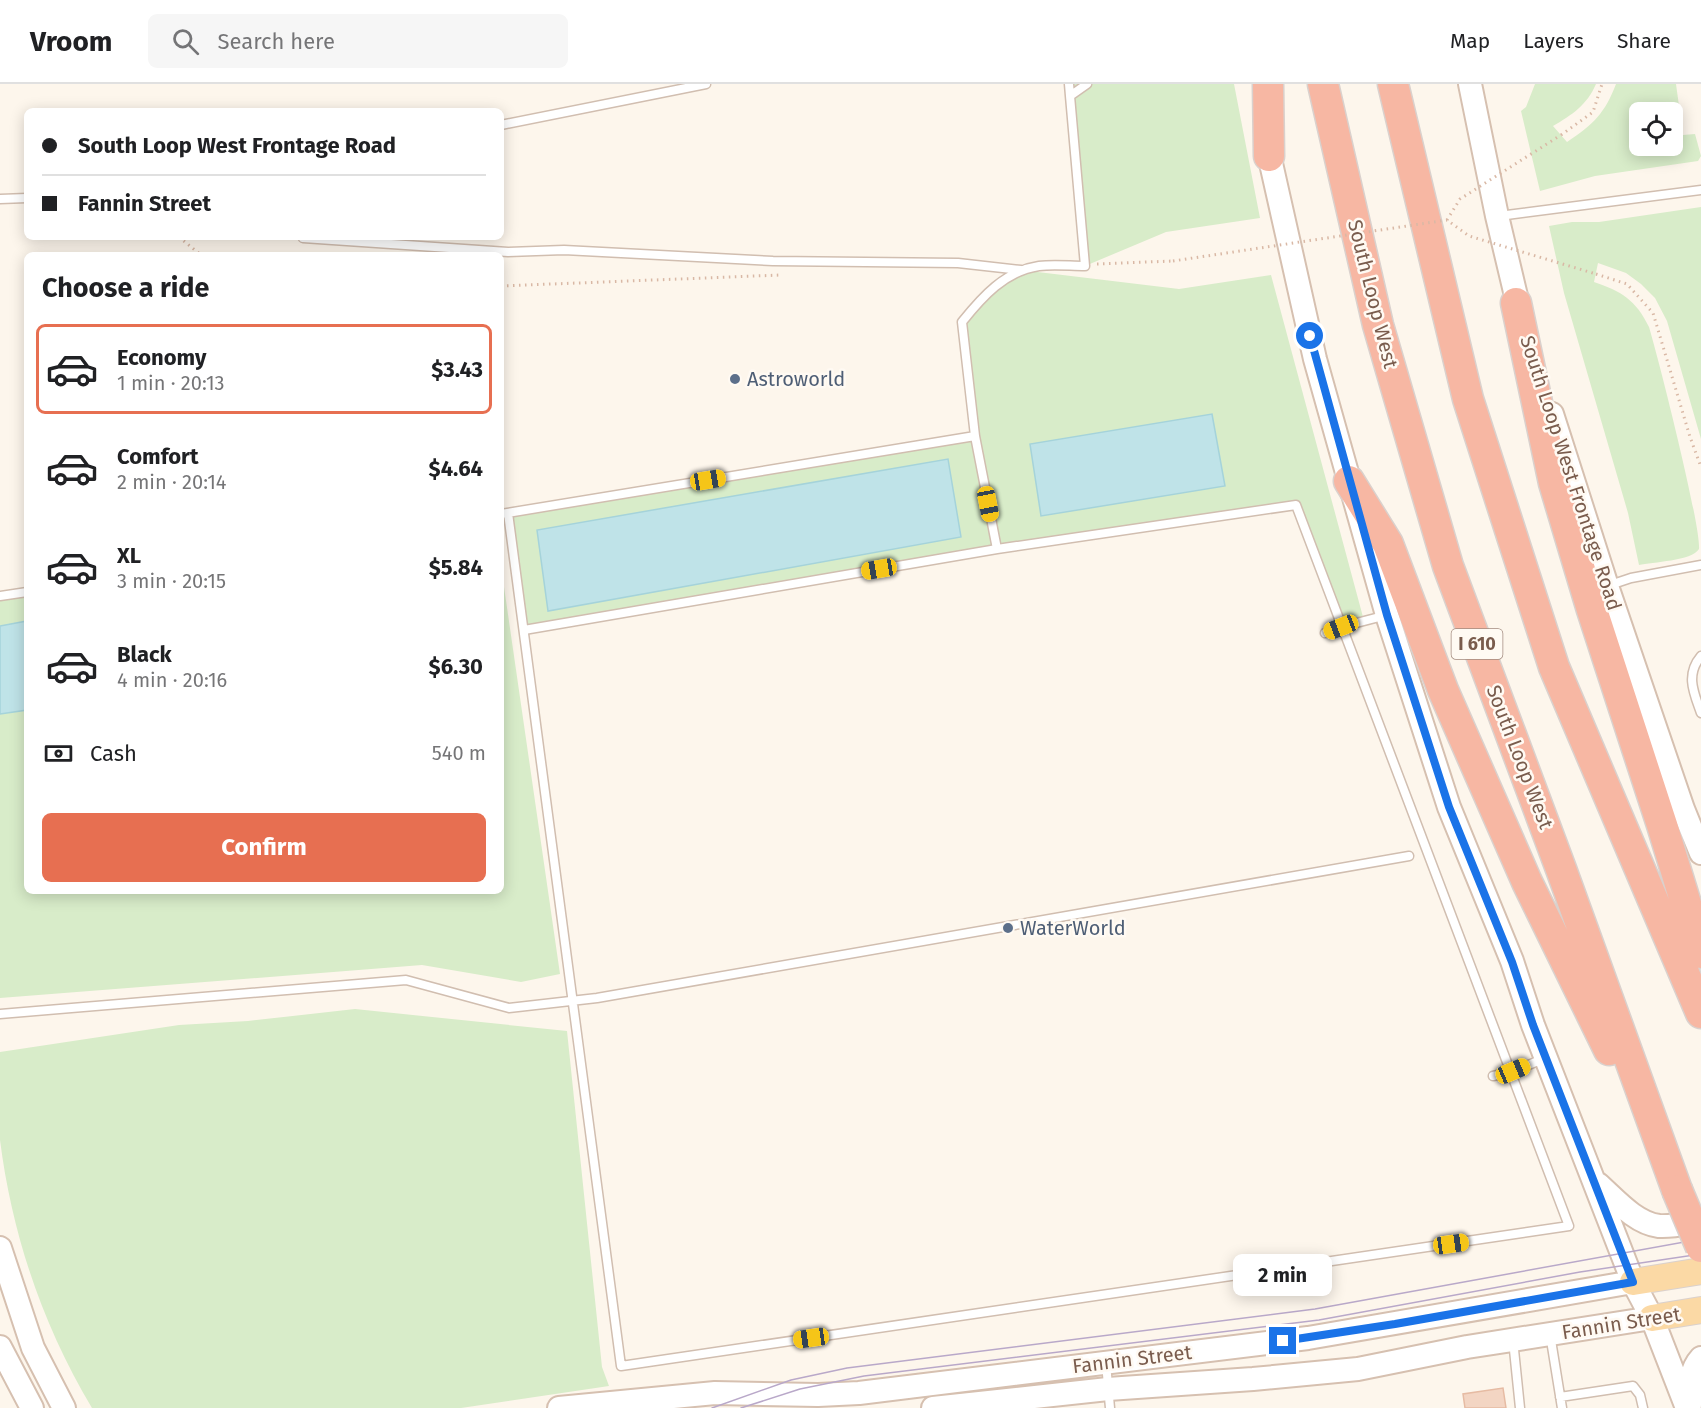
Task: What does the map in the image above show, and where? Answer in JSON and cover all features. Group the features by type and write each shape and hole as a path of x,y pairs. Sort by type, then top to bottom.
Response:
{"highway":[{"path":"1268,84 1269,156"},
{"name":"South Loop West","path":"1323,84 1378,325 1448,566 1677,1190 1701,1247"},
{"path":"1393,84 1468,399 1554,667 1701,1013"},
{"path":"1516,303 1554,483 1701,953"},
{"path":"1349,481 1388,544 1443,690 1527,882 1677,1190"}],"main road":[{"path":"1256,84 1269,156 1315,359 1387,615 1449,807 1512,962 1546,1058 1633,1282 1652,1318 1688,1408"},
{"name":"South Loop West Frontage Road","path":"1470,84 1516,303 1607,586 1683,809 1701,853"},
{"path":"1594,1181 1643,1221 1658,1226 1701,1221"},
{"path":"0,1248 33,1348 64,1408"},
{"name":"Fannin Street","path":"559,1408 715,1393 840,1394 1319,1336 1701,1271"},
{"name":"Fannin Street","path":"933,1408 1109,1399 1253,1379 1358,1370 1447,1350 1701,1310"},
{"path":"0,1347 32,1408"},
{"path":"1688,1408 1691,1377 1701,1358"}],"lane":[{"path":"504,124 706,84"},
{"path":"332,240 508,252 564,250 773,261 958,263 1022,270 1041,266 1085,266 1069,84"},
{"path":"1070,96 1087,84"},
{"path":"1497,216 1701,190"},
{"path":"0,199 24,198"},
{"path":"997,549 975,435 962,322 986,293 1022,270"},
{"path":"524,630 997,549 1296,505 1569,1226 621,1366 524,630 505,513 975,435"},
{"path":"1607,586 1631,578 1701,565"},
{"path":"0,596 24,592"},
{"path":"1325,633 1387,615"},
{"path":"1701,656 1694,664 1692,685 1701,713"},
{"path":"0,1014 406,980 509,1008 574,1000 1409,856"},
{"path":"1493,1076 1512,1072 1546,1058"},
{"path":"1550,1334 1562,1408"},
{"path":"1513,1340 1520,1408"},
{"path":"1106,1362 1109,1399"},
{"path":"1560,1396 1633,1386 1640,1395 1643,1408"}],"path":[{"path":"1447,220 1460,199 1593,112 1602,84"},
{"path":"1173,261 1447,220 1469,236 1627,284 1653,313 1701,467"},
{"path":"183,240 197,252"}],"green space":[{"path":"1069,84 1234,84 1260,218 1166,232 1085,266"},
{"path":"1535,84 1596,84 1578,109 1553,126 1567,142 1584,130 1603,111 1616,84 1676,84 1678,102 1629,102 1629,156 1683,156 1683,135 1695,134 1701,156 1698,161 1595,176 1540,191 1521,111 1526,107"},
{"path":"1701,207 1701,439 1667,321 1655,298 1626,273 1598,263 1594,282 1627,298 1639,310 1649,327 1698,534 1699,549 1695,553 1680,559 1639,565 1628,513 1564,293 1549,226 1572,222 1599,222"},
{"path":"1021,270 1179,289 1271,275 1363,617 1341,627 1296,506 997,549 524,630 508,513 975,436 993,525 962,322"},
{"path":"504,587 560,974 521,982 422,965 0,998 0,600 24,596 24,894 504,894"},
{"path":"355,1009 567,1031 602,1367 609,1386 461,1408 92,1408 59,1345 21,1245 5,1175 0,1140 0,1052 179,1025 248,1021"}],"water":[{"path":"1212,414 1225,486 1041,516 1030,444"},
{"path":"948,459 961,537 548,611 537,530"},
{"path":"24,622 24,710 0,714 0,626"}],"building":[{"path":"1503,1388 1506,1408 1465,1408 1463,1394"}],"tram line":[{"path":"712,1408 791,1380 847,1368 1315,1309 1701,1239"},
{"path":"741,1408 800,1389 864,1376 1319,1320 1580,1272 1701,1254"}],"place":[{"name":"Astroworld","path":"735,379"},
{"name":"WaterWorld","path":"1008,928"}],"route":[{"path":"1283,1341 1395,1324 1633,1282 1533,1025 1512,962 1449,807 1387,615 1310,336"}]}
